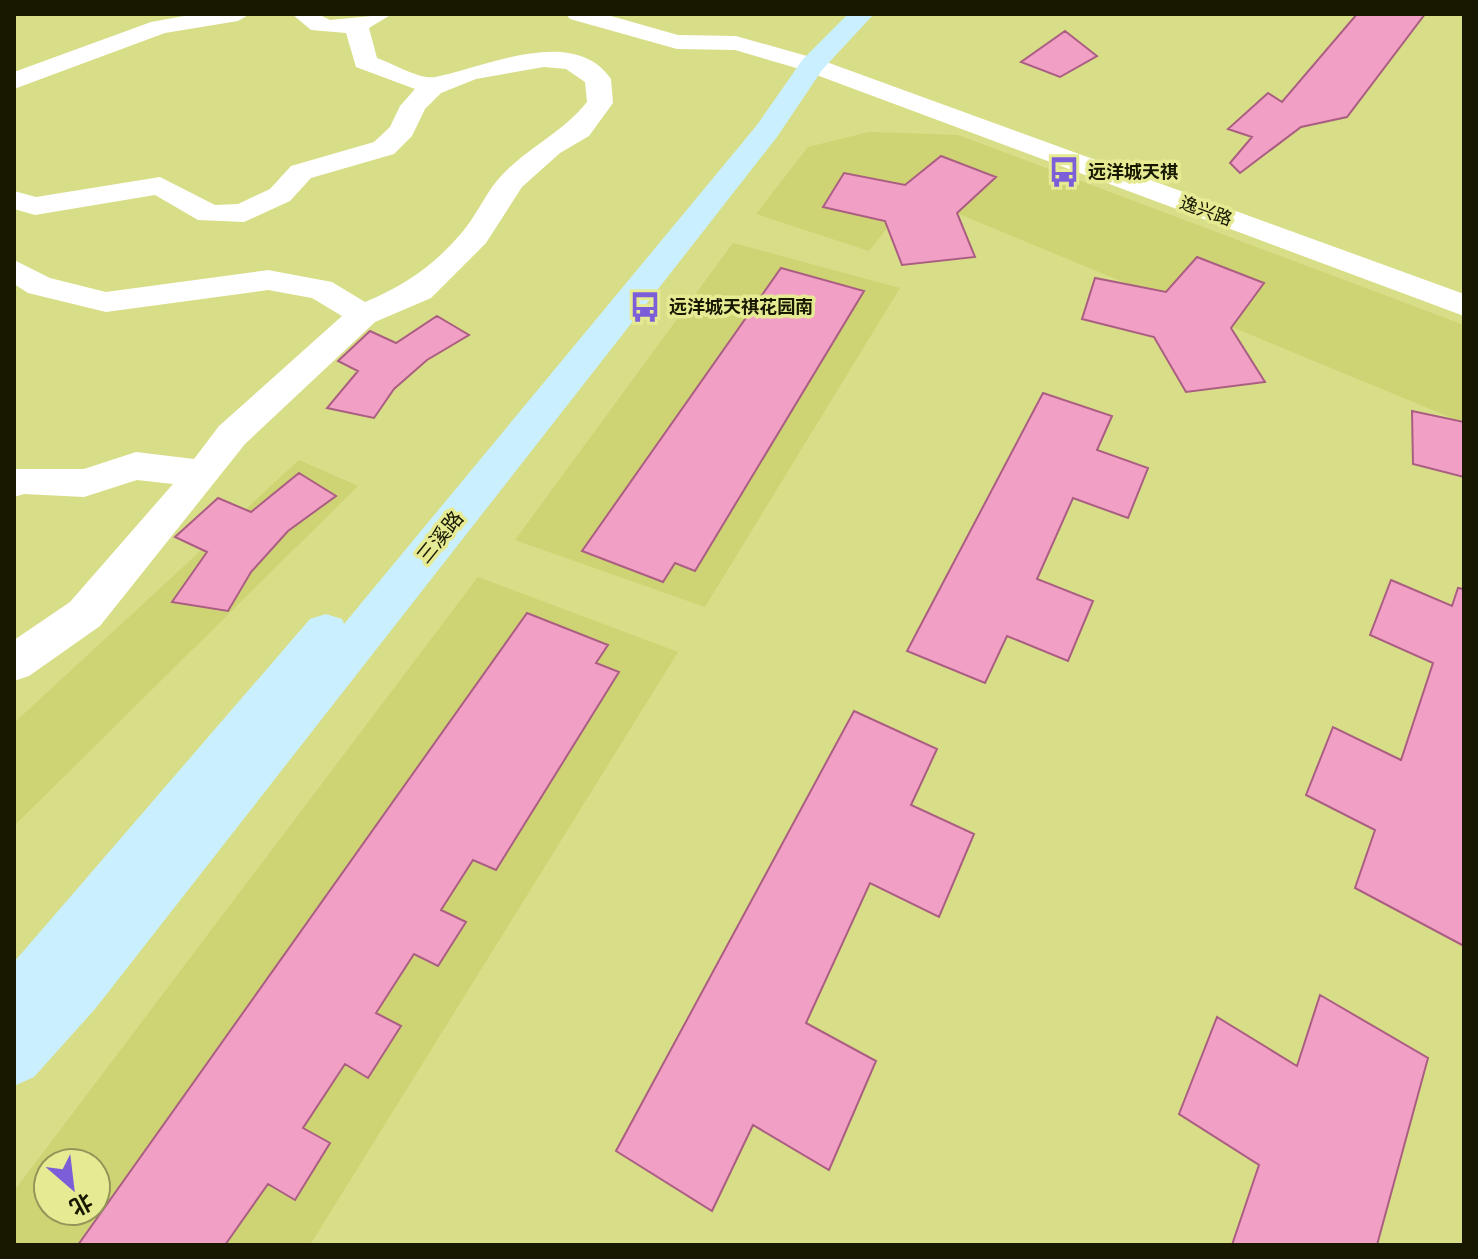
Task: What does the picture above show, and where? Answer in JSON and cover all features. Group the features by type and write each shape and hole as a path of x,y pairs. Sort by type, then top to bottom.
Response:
{"main road":[{"path":"801,62 837,14"},
{"name":"三溪路","path":"14,1004 742,129 801,62 862,14"},
{"name":"三溪路","path":"14,1057 76,990 757,144 801,62"}],"street":[{"path":"14,81 160,27 238,14"},
{"path":"304,14 308,20 328,26 368,19 365,62 432,87"},
{"name":"逸兴路","path":"578,14 677,42 736,43 801,62 1464,306"},
{"path":"14,232 24,203 160,186 209,214 244,213 280,195 301,172 384,148 402,130 413,106 432,87 470,73 544,59 573,62 598,79 600,103 579,130 550,147 511,182 475,237 420,291 363,315 232,435 85,614 14,663"},
{"path":"14,270 39,286 106,302 268,280 321,289 363,315"},
{"path":"14,483 84,483 136,466 203,474"}],"shaded area":[{"path":"869,132 958,135 1464,325 1464,423 913,195 869,251 756,214 808,147"},
{"path":"733,243 900,288 705,607 515,540"},
{"path":"299,460 358,486 14,826 14,723"},
{"path":"478,577 678,652 310,1245 14,1245 14,1191 32,1167 32,1227 112,1227 112,1147 47,1147"}],"building":[{"path":"1357,14 1425,14 1347,117 1301,127 1240,173 1230,163 1252,137 1228,129 1268,93 1282,102"},
{"path":"1065,31 1097,56 1060,77 1021,62"},
{"path":"941,156 996,177 957,213 975,257 902,265 885,221 823,207 844,173 905,185"},
{"path":"1197,257 1264,283 1231,328 1265,382 1186,392 1154,337 1082,319 1095,278 1166,292"},
{"path":"781,268 864,291 695,571 675,563 663,582 582,551"},
{"path":"437,316 469,335 427,360 394,389 374,418 327,408 358,371 338,361 370,331 396,343"},
{"path":"1043,393 1112,416 1097,450 1148,468 1128,518 1073,498 1037,579 1093,601 1068,661 1007,636 985,683 907,651"},
{"path":"1412,411 1464,422 1464,477 1413,464"},
{"path":"299,473 336,496 288,531 251,572 228,611 172,602 207,552 175,537 218,498 251,512"},
{"path":"1391,580 1452,606 1458,588 1464,589 1464,946 1355,888 1375,830 1306,795 1333,727 1401,760 1433,663 1370,635"},
{"path":"527,613 608,645 596,663 619,672 496,870 473,860 441,910 466,922 438,966 414,954 376,1013 401,1026 368,1078 345,1064 303,1128 330,1143 295,1200 268,1184 225,1245 78,1245 91,1227 112,1227 112,1197"},
{"path":"854,711 937,749 911,805 974,834 939,917 870,883 806,1023 876,1061 829,1170 753,1125 712,1211 616,1151"},
{"path":"1320,995 1428,1058 1377,1245 1232,1245 1259,1165 1179,1114 1217,1017 1297,1066"}],"place":[{"name":"远洋城天祺","path":"1064,172"},
{"name":"远洋城天祺花园南","path":"645,307"}]}
